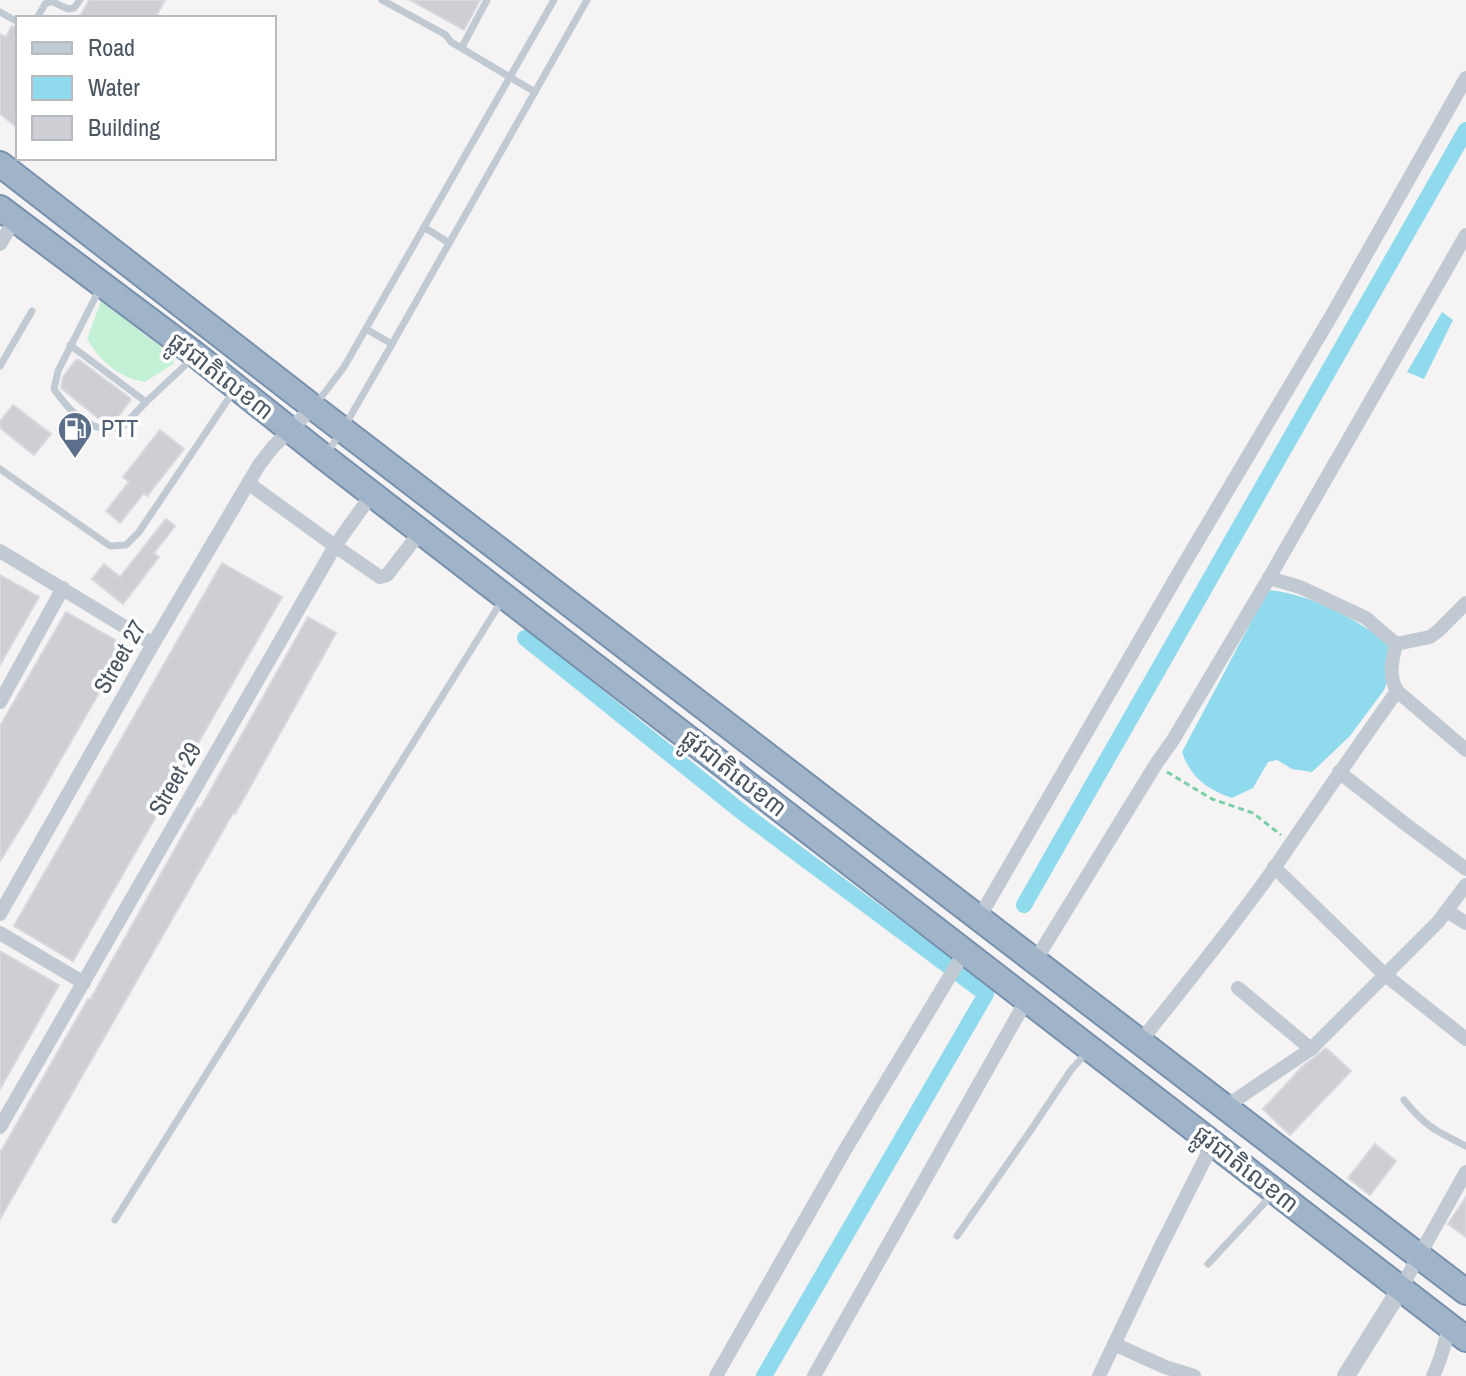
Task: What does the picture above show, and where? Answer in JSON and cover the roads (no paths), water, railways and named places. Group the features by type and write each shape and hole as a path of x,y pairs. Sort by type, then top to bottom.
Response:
{"highway":[{"name":"ផ្លូវជាតិលេខ៣","path":"0,164 1466,1292"},
{"name":"ផ្លូវជាតិលេខ៣","path":"8,214 196,355 1458,1333"}],"street":[{"path":"985,922 1181,569 1333,313 1466,78"},
{"path":"0,244 8,214"},
{"path":"1032,959 1173,740 1466,235"},
{"name":"Street 27","path":"0,914 259,465 313,407"},
{"path":"248,483 380,577 387,575 421,531"},
{"name":"Street 29","path":"0,1127 335,546 372,494"},
{"path":"0,551 153,644"},
{"path":"1269,578 1300,587 1366,618 1396,644"},
{"path":"0,702 63,588"},
{"path":"1396,644 1430,637 1466,603"},
{"path":"1396,644 1391,671 1397,691 1466,750"},
{"path":"1140,1042 1210,955 1397,691"},
{"path":"1339,772 1466,869"},
{"path":"1274,867 1384,974 1466,1039"},
{"path":"1225,1107 1311,1049 1447,911 1466,885"},
{"path":"1447,911 1466,923"},
{"path":"0,933 84,983"},
{"path":"716,1376 845,1150 968,954"},
{"path":"1238,988 1311,1049"},
{"path":"814,1376 1020,994"},
{"path":"1099,1376 1213,1143"},
{"path":"1346,1376 1420,1257 1466,1172"},
{"path":"1433,1376 1442,1350 1458,1333"},
{"path":"1114,1344 1165,1367 1194,1376"}],"lane":[{"path":"38,16 45,4 51,1 68,9 74,8 80,0"},
{"path":"382,0 446,35 451,42 535,92"},
{"path":"462,47 487,0"},
{"path":"313,407 344,367 554,0"},
{"path":"324,457 392,344 587,0"},
{"path":"424,227 449,243"},
{"path":"101,285 58,371 54,389 83,420 100,428 121,428 196,355"},
{"path":"0,366 32,311"},
{"path":"366,329 392,344"},
{"path":"70,345 146,402"},
{"path":"0,469 110,546 126,545 139,532 236,387"},
{"path":"115,1220 505,596"},
{"path":"957,1236 1071,1070 1091,1048"},
{"path":"1404,1100 1431,1128 1466,1146"},
{"path":"1208,1264 1275,1191"}],"water":[{"path":"1442,312 1453,320 1424,379 1407,372"},
{"path":"1268,590 1317,602 1390,644 1387,683 1350,736 1312,772 1292,769 1277,760 1268,762 1253,788 1232,798 1201,781 1190,769 1182,752"}],"waterway":[{"path":"1024,905 1466,130"},
{"path":"525,638 743,813 986,994 764,1376"}],"place":[{"name":"PTT","path":"75,460"}]}
